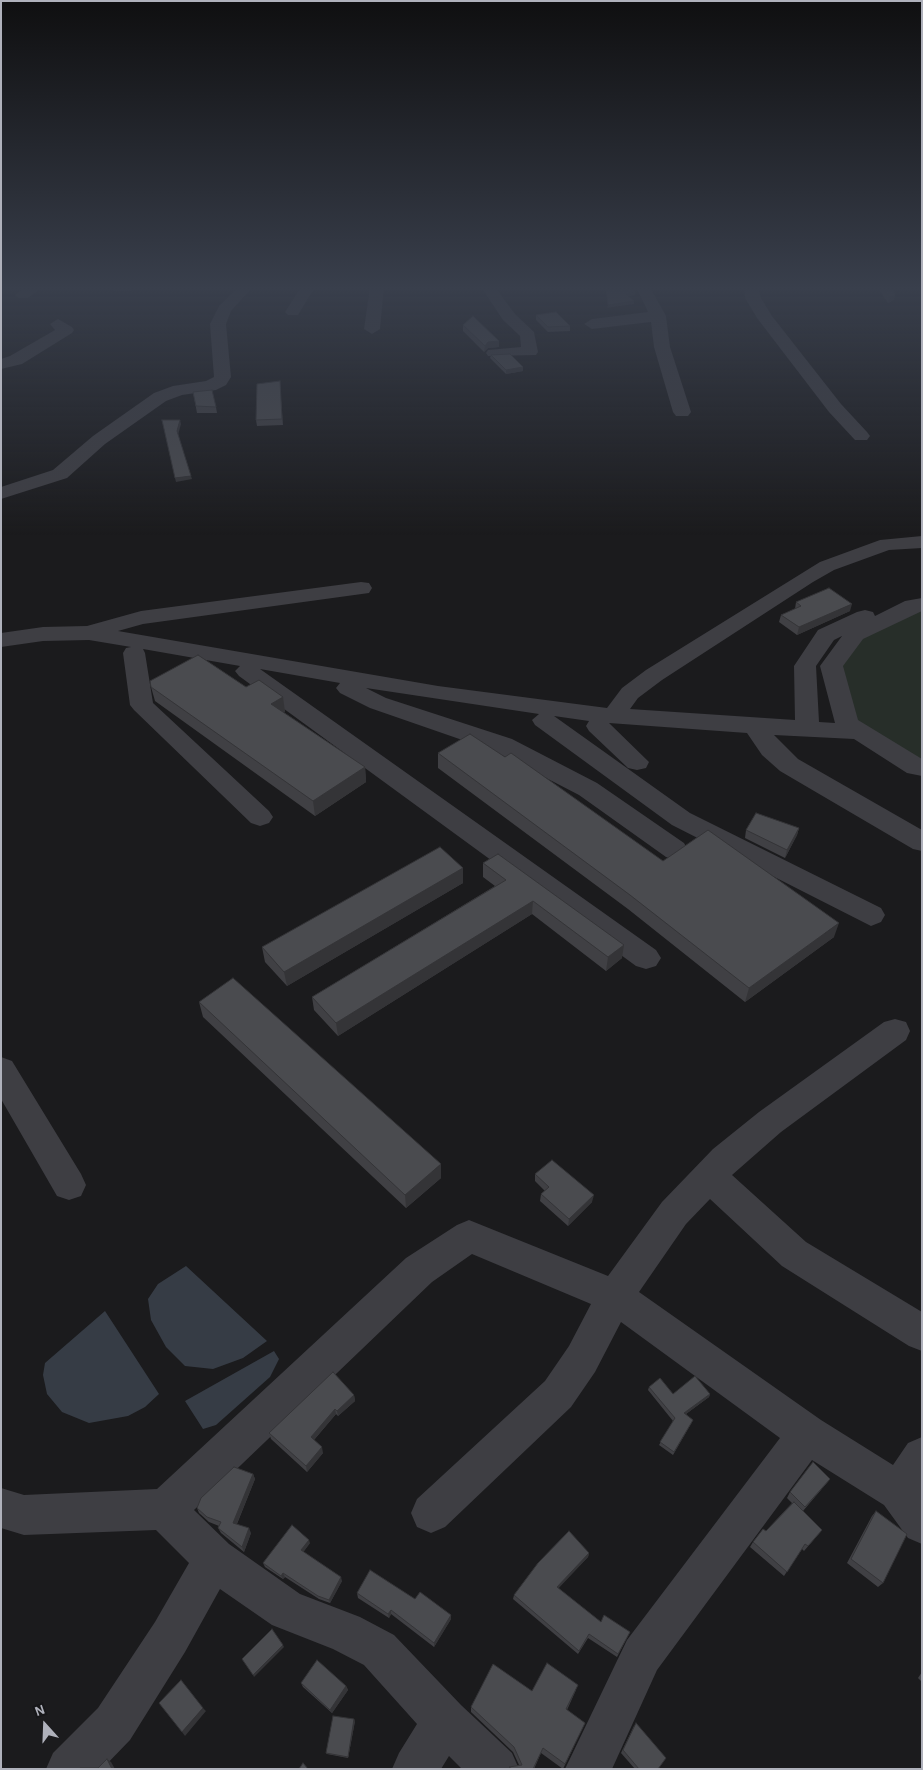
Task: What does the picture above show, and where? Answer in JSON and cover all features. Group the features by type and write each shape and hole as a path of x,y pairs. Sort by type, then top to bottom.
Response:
{"street":[{"path":"1,493 60,474 99,440 160,397 179,390 210,386 220,382 223,377 222,370"},
{"path":"669,370 682,412"},
{"path":"807,370 835,408 861,436"},
{"path":"605,721 630,692 654,675 827,566 887,544 922,542"},
{"path":"89,633 141,618 361,588"},
{"path":"807,729 806,666 826,635 895,603 922,596"},
{"path":"922,604 913,606 855,634 831,666 847,724 916,767 922,768"},
{"path":"1,640 42,634 89,633 678,735"},
{"path":"1,656 65,646 88,646 544,720 754,726 851,732"},
{"path":"134,653 142,705 260,817"},
{"path":"247,671 646,958"},
{"path":"348,688 378,703 503,745 588,789 675,850"},
{"path":"544,720 681,818 871,915"},
{"path":"605,721 637,762"},
{"path":"754,726 771,749 789,765 922,842"},
{"path":"872,812 922,828"},
{"path":"431,1513 558,1394 582,1359 615,1296 674,1213 725,1159 770,1122 895,1031"},
{"path":"1,1070 69,1184"},
{"path":"709,1176 794,1254 922,1333"},
{"path":"165,1510 419,1270 469,1236 615,1296 807,1434 898,1491 922,1524"},
{"path":"588,1769 642,1655 807,1434"},
{"path":"898,1491 922,1456"},
{"path":"1,1508 24,1515 140,1509 165,1510 214,1560 287,1610 345,1632 378,1650 445,1722 496,1769"},
{"path":"69,1769 114,1724 170,1637 214,1560"},
{"path":"415,1769 445,1722"}],"shaded area":[{"path":"922,604 922,768 847,724 831,666 855,634"},
{"path":"186,1266 267,1341 243,1358 213,1369 185,1366 166,1347 151,1320 148,1299 158,1284"},
{"path":"105,1311 159,1394 145,1407 128,1416 89,1423 62,1412 47,1394 43,1375 45,1363"},
{"path":"274,1351 279,1359 270,1377 216,1425 203,1429 185,1401"}],"building":[{"path":"280,381 282,419 256,420 257,384"},
{"path":"212,390 216,407 196,406 193,392"},
{"path":"162,420 180,420 177,431 191,476 175,478"},
{"path":"829,588 852,604 799,627 781,615 801,606 796,602"},
{"path":"198,655 246,687 259,680 283,697 271,704 365,767 313,801 151,687 150,681"},
{"path":"470,734 505,757 511,753 663,861 708,830 839,923 749,988 630,895 438,753"},
{"path":"756,813 799,828 787,850 746,830"},
{"path":"440,847 463,868 284,972 262,947"},
{"path":"498,854 624,945 608,957 533,901 336,1023 312,997 506,880 483,863"},
{"path":"233,978 441,1164 405,1195 199,1002"},
{"path":"552,1160 594,1195 569,1219 541,1194 549,1187 535,1174"},
{"path":"333,1372 354,1395 337,1411 335,1409 311,1437 322,1447 306,1466 269,1433"},
{"path":"695,1376 710,1394 684,1413 693,1420 674,1452 660,1442 675,1418 649,1387 660,1378 673,1394"},
{"path":"813,1462 830,1479 805,1507 790,1492"},
{"path":"234,1467 253,1474 233,1523 249,1528 242,1547 218,1528 221,1522 207,1517 197,1508 201,1498"},
{"path":"794,1502 822,1530 808,1546 805,1544 787,1572 753,1542 763,1529 766,1531"},
{"path":"876,1511 907,1534 883,1583 851,1559"},
{"path":"292,1525 309,1540 301,1550 341,1577 329,1600 318,1596 283,1573 281,1576 263,1563"},
{"path":"569,1531 589,1553 557,1587 601,1622 604,1615 630,1632 618,1654 589,1634 579,1651 514,1595 538,1563"},
{"path":"370,1570 415,1599 420,1592 451,1615 434,1643 391,1610 388,1614 357,1593"},
{"path":"272,1629 283,1645 253,1675 242,1659"},
{"path":"317,1660 346,1686 330,1710 301,1683"},
{"path":"547,1663 578,1685 566,1709 585,1723 565,1764 543,1748 533,1769 512,1769 509,1767 522,1765 514,1747 471,1707 493,1664 532,1691"},
{"path":"181,1680 203,1708 182,1732 159,1703"},
{"path":"333,1716 354,1719 348,1757 326,1753"},
{"path":"636,1723 666,1758 658,1769 639,1769 623,1750"},
{"path":"107,1759 112,1769 80,1768 98,1768"},
{"path":"303,1763 308,1769 299,1769"}]}
